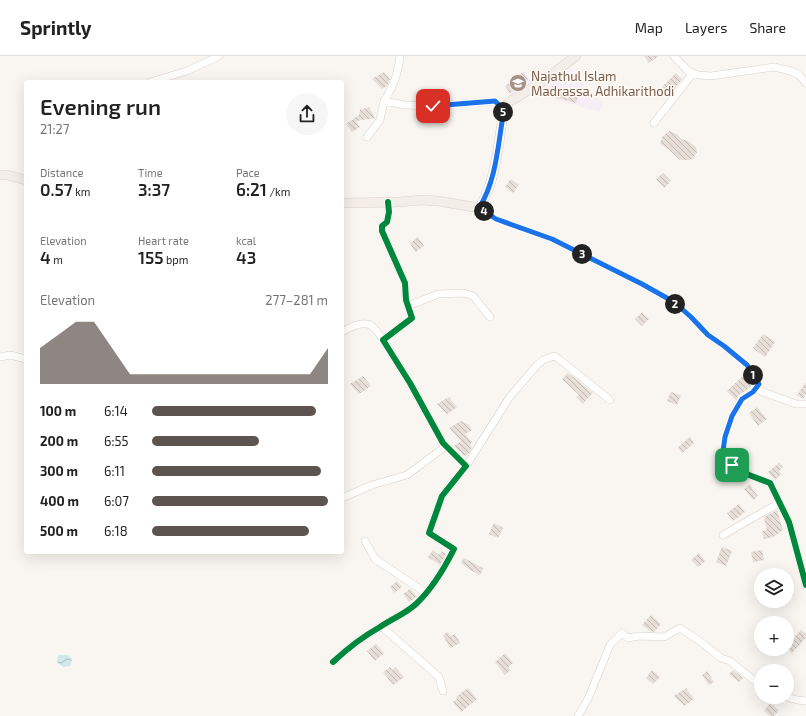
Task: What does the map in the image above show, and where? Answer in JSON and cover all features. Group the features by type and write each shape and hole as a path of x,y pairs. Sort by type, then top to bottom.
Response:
{"main road":[{"path":"344,203 355,204 422,200 438,201 479,208 486,199 493,175 504,110 509,102 540,83 576,56"},
{"path":"0,175 7,175 24,179"}],"street":[{"path":"157,80 187,71 218,56"},
{"path":"367,137 380,120 384,101 395,82 400,56"},
{"path":"674,56 688,71 704,76 774,67 791,71 806,83"},
{"path":"654,123 692,73"},
{"path":"384,101 405,105 433,106 495,101 504,110"},
{"path":"383,340 412,318 406,300 405,283 382,231 382,226 387,222 389,212 388,202"},
{"path":"479,208 496,219 552,239 642,284 674,302 708,335 747,365 759,384 753,392 742,399 732,416 725,437 723,451 732,465 749,475 770,483 788,522 806,585"},
{"path":"408,306 438,294 464,293 473,296 490,317"},
{"path":"344,331 357,324 365,324 374,327 410,382 446,446 466,466"},
{"path":"0,357 10,356 24,359"},
{"path":"333,662 354,643 415,605 445,568 454,549 429,533 442,496 466,466 509,398 536,365 543,360 554,356 610,400"},
{"path":"755,389 796,404 806,404"},
{"path":"344,497 372,485 407,475 446,446"},
{"path":"723,535 779,503"},
{"path":"365,540 375,559 426,593"},
{"path":"381,626 440,677 443,691"},
{"path":"578,716 588,699 610,646 622,633 628,638 639,636 664,637 680,628 721,658 730,661 754,680"},
{"path":"794,699 806,701"}],"shaded area":[{"path":"569,66 594,97 604,102 599,112 535,93 533,91"},
{"name":"Najathul Islam Madrassa, Adhikarithodi","path":"524,71 531,81 511,96 504,86"}],"water":[{"path":"58,655 68,655 72,659 70,666 63,667 57,662"}],"building":[{"path":"644,56 659,56 649,63"},
{"path":"384,72 390,79 387,86 382,89 372,79"},
{"name":"Najathul Islam Madrassa, Adhikarithodi","path":"523,72 528,79 510,93 505,86"},
{"path":"676,73 682,79 670,94 662,87"},
{"path":"552,86 579,93 576,103 550,96"},
{"path":"369,107 375,118 356,121 360,127 352,132 346,124 359,115 360,110"},
{"path":"669,131 677,134 681,139 688,141 696,147 697,152 693,159 680,160 660,144 662,137"},
{"path":"663,173 671,181 664,188 656,179"},
{"path":"511,179 519,185 513,193 505,187"},
{"path":"418,237 424,246 415,252 410,243"},
{"path":"642,312 649,319 642,326 635,319"},
{"path":"763,334 775,342 765,357 753,348"},
{"path":"568,373 593,393 583,404 576,397 579,395 562,379"},
{"path":"363,376 371,386 359,394 350,384"},
{"path":"743,376 751,386 739,395 736,400 727,391"},
{"path":"806,382 806,394 803,399 797,395"},
{"path":"671,392 681,395 677,405 667,401"},
{"path":"449,397 457,407 447,414 437,404"},
{"path":"757,407 767,419 758,426 749,413"},
{"path":"461,421 469,425 472,430 465,434 472,442 470,445 472,448 468,454 464,456 454,446 461,441 449,428"},
{"path":"690,437 694,443 682,453 678,447"},
{"path":"779,463 783,467 779,471 781,474 775,480 768,472"},
{"path":"750,484 758,496 753,500 744,489"},
{"path":"739,504 745,512 733,521 727,513"},
{"path":"777,510 783,530 773,537 764,539 762,531 767,530 764,517"},
{"path":"494,523 503,528 498,538 489,534"},
{"path":"722,547 732,551 726,566 716,562"},
{"path":"433,550 439,555 442,551 446,554 440,565 428,557"},
{"path":"762,550 764,560 753,562 751,552"},
{"path":"699,553 705,561 698,567 691,560"},
{"path":"464,558 483,568 480,575 461,563"},
{"path":"397,581 402,587 394,593 390,587"},
{"path":"410,589 417,596 409,602 403,594"},
{"path":"651,615 661,624 654,632 642,625"},
{"path":"801,630 806,634 806,638 794,651 794,638"},
{"path":"448,632 450,636 455,634 460,643 450,648 443,635"},
{"path":"376,644 384,653 375,661 367,651"},
{"path":"505,653 513,663 508,667 511,670 505,675 495,662"},
{"path":"390,667 392,670 395,667 404,677 393,685 383,672"},
{"path":"652,670 660,677 653,684 646,678"},
{"path":"733,670 743,678 739,682 729,674"},
{"path":"707,671 714,682 709,685 702,675"},
{"path":"468,688 477,699 461,712 453,702 457,699 456,697"},
{"path":"686,688 694,699 684,706 674,696"},
{"path":"769,704 779,710 774,716 770,716 764,711"}],"cycle path":[{"path":"333,662 361,639 412,608 422,598 437,578 454,549 429,533 442,496 466,466 443,443 410,383 383,340 412,318 406,300 405,283 382,231 382,226 387,222 389,212 388,202"},
{"path":"479,208 496,219 552,239 642,284 674,302 708,335 747,365 759,383 753,392 742,399 732,416 725,437 723,451 732,465 749,475 770,483 789,522 806,585"}],"place":[{"name":"Najathul Islam Madrassa, Adhikarithodi","path":"518,83"}],"route":[{"path":"433,106 495,101 504,110 493,175 486,199 479,208 496,219 552,239 642,284 674,302 708,335 747,365 759,384 753,392 742,399 732,416 725,437 723,451 732,465"}]}
